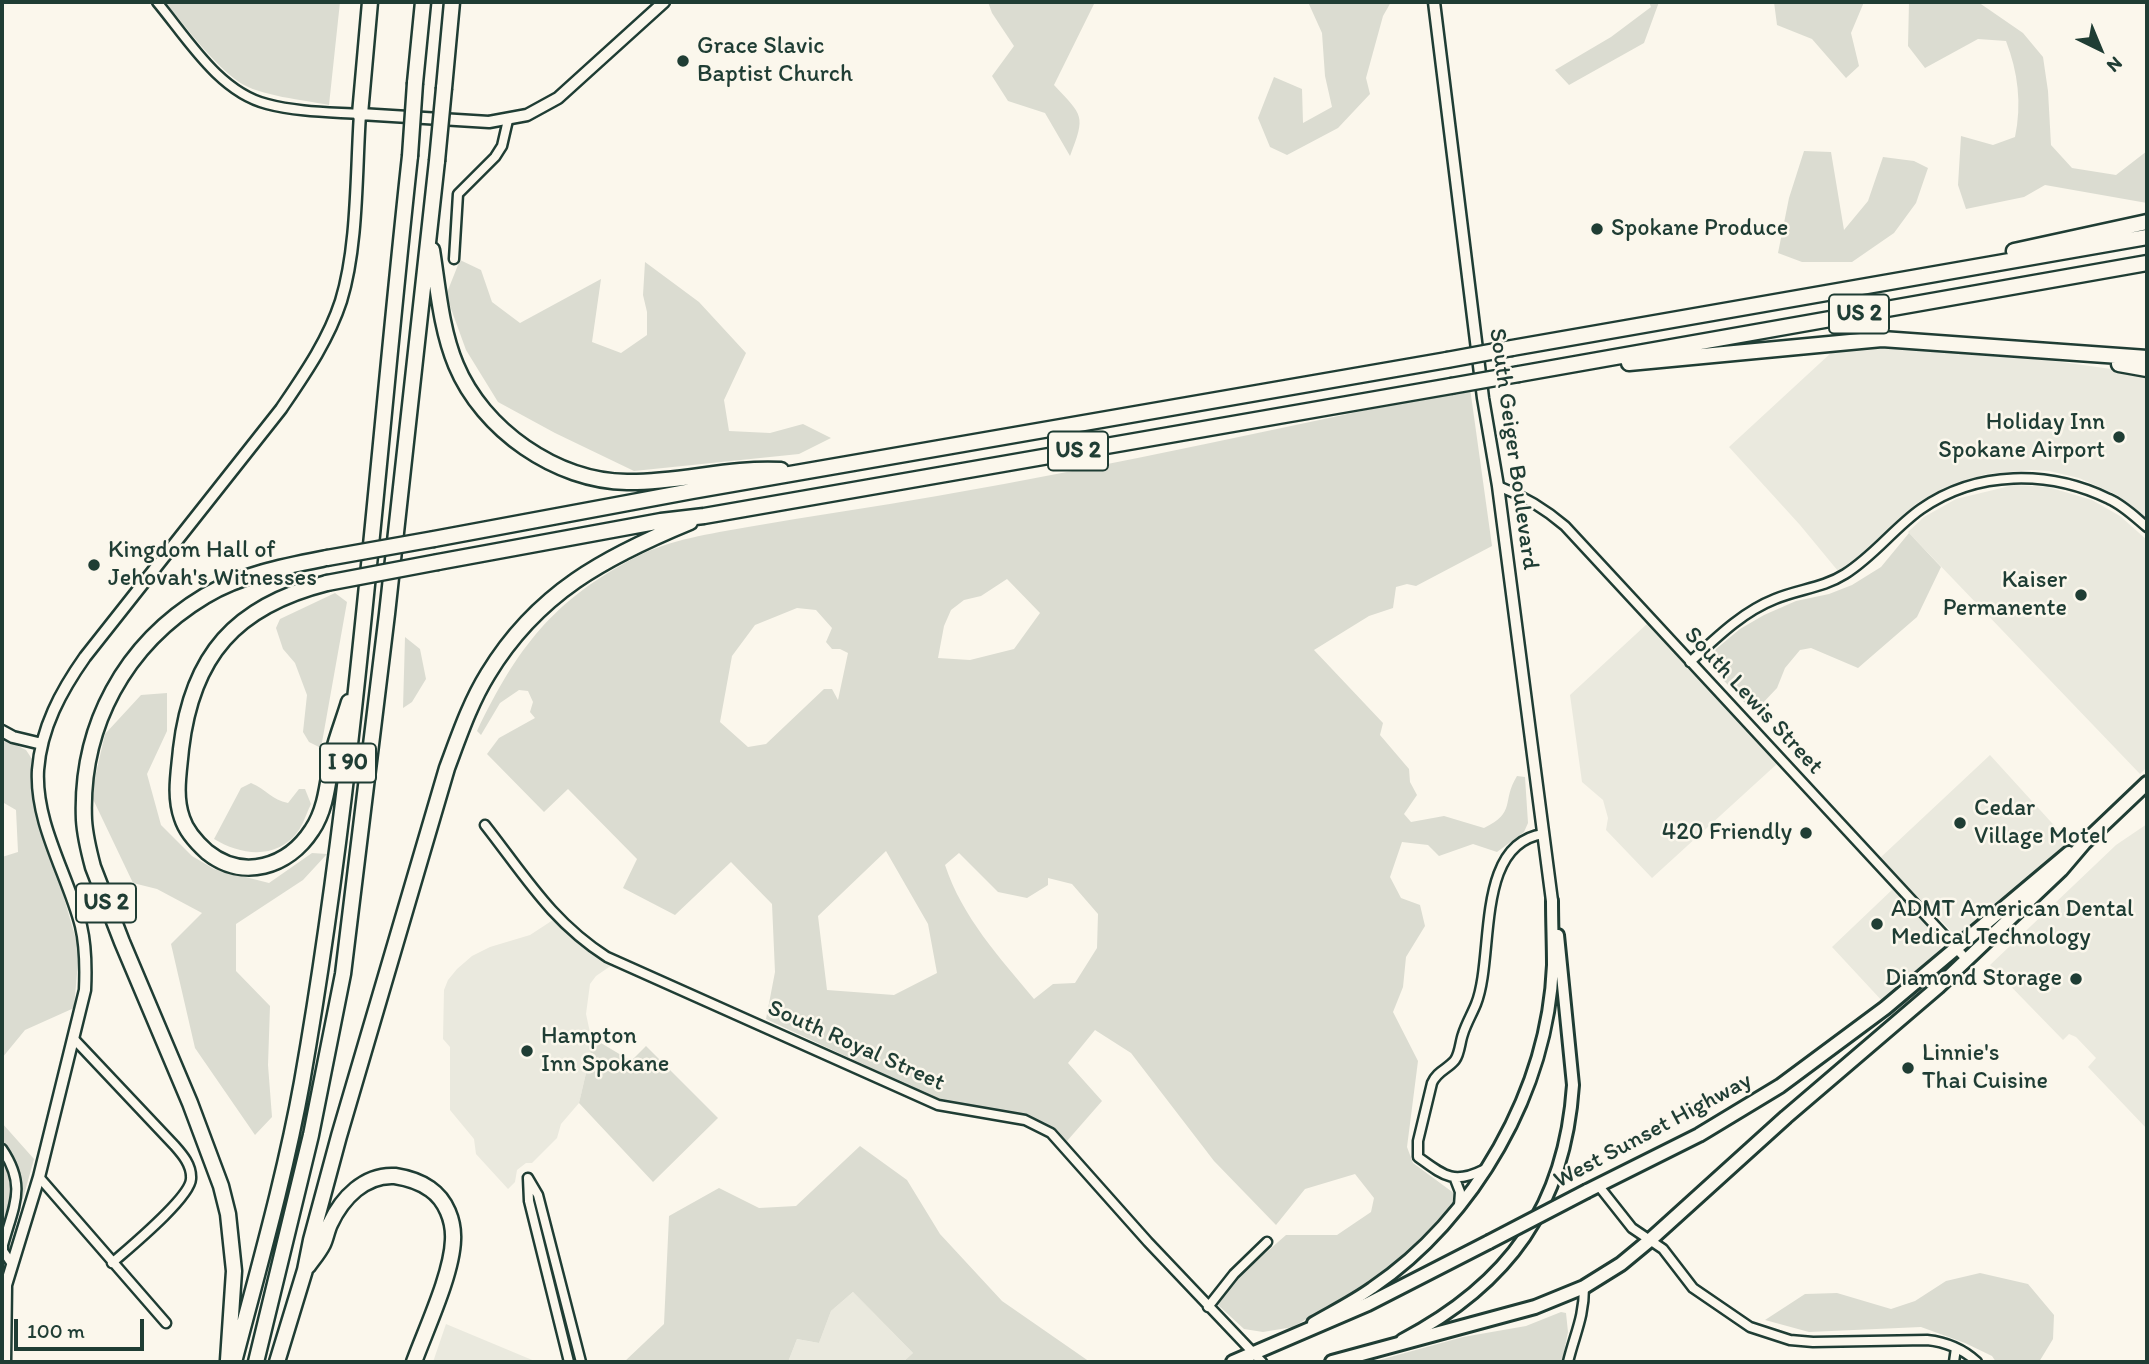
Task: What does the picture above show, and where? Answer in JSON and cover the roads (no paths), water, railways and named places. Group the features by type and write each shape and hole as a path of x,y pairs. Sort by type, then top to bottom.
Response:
{"highway":[{"path":"360,114 370,2"},
{"name":"I 90","path":"234,1362 302,1085 325,933 359,671 423,2"},
{"name":"I 90","path":"256,1362 311,1135 343,974 387,614 438,161 453,2"},
{"path":"1852,288 2147,222"},
{"path":"429,231 443,321 456,365 474,397 493,420 525,448 547,461 578,473 603,480 627,482 759,468 807,471"},
{"name":"US 2","path":"228,1362 234,1271 228,1214 221,1186 93,867 84,821 87,767 114,685 155,634 207,594 249,577 327,558 807,471 2147,237"},
{"name":"US 2","path":"359,671 334,750 318,821 303,842 282,860 242,867 230,866 201,846 188,831 181,816 177,786 190,698 198,679 212,654 249,616 273,600 327,583 661,521 704,516 2147,263"},
{"path":"1571,365 1612,364 1882,340 1920,340 2081,355 2147,358"},
{"path":"2081,355 2147,369"},
{"name":"US 2","path":"277,1362 305,1270 339,1136 447,768 467,715 487,675 513,636 567,586 598,564 629,547 704,516"},
{"path":"305,1270 322,1245 330,1223 342,1204 366,1183 379,1177 401,1177 412,1179 431,1189 439,1196 451,1219 453,1243 449,1265 414,1362"}],"main road":[{"name":"West Sunset Highway","path":"1332,1362 1535,1307 1584,1287 1615,1268 1921,1002 2061,870 2147,783"},
{"name":"West Sunset Highway","path":"1233,1362 1259,1357 1272,1346 1368,1304 1706,1131 1780,1086 1855,1031 2063,856 2084,844"},
{"path":"1272,1346 1371,1289 1420,1250 1458,1207 1483,1170 1518,1108 1541,1041 1553,967 1552,901"},
{"path":"1385,1349 1430,1325 1477,1292 1488,1281 1530,1227 1557,1175 1572,1105 1573,1085 1565,986 1552,901"}],"street":[{"path":"157,2 212,68 248,97 266,104 360,114 489,122 508,120 540,109 558,98 664,2"},
{"name":"South Geiger Boulevard","path":"1434,2 1483,398 1498,486 1552,901"},
{"path":"5,1362 6,1285 39,1177 85,990 84,941 46,824 38,772 42,744 59,699 85,657 281,409 310,366 327,334 345,284 360,114"},
{"path":"454,259 458,194 502,146 508,120"},
{"path":"1690,662 1748,612 1774,599 1828,583 1846,573 1867,558 1922,508 1970,485 2022,477 2059,481 2111,500 2147,527"},
{"name":"South Lewis Street","path":"1498,486 1542,507 1565,526 1967,960"},
{"path":"2,732 42,744"},
{"name":"South Royal Street","path":"485,825 560,921 581,940 607,957 939,1105 1025,1120 1051,1133 1208,1307 1259,1357"},
{"path":"1483,1170 1472,1176 1455,1179 1437,1171 1417,1155 1422,1118 1432,1083 1436,1075 1456,1058 1476,1003 1488,917 1501,870 1517,845 1530,836 1543,834"},
{"path":"73,1038 174,1145 189,1165 190,1186 179,1200 112,1263"},
{"path":"2,1149 13,1164 17,1178 17,1193 3,1245 3,1251 12,1264"},
{"path":"39,1177 166,1323"},
{"path":"569,1362 529,1201 528,1178 538,1195 581,1362"},
{"path":"1455,1179 1460,1192 1458,1207"},
{"path":"1592,1188 1632,1228 1663,1249 1693,1288 1750,1327 1790,1340 1802,1341 1943,1342 1977,1362"},
{"path":"1208,1307 1234,1274 1267,1242"},
{"path":"1567,1362 1581,1325 1584,1287"},
{"path":"1954,1362 1956,1348"}],"place":[{"name":"Grace Slavic Baptist Church","path":"683,61"},
{"name":"Spokane Produce","path":"1597,229"},
{"name":"Holiday Inn Spokane Airport","path":"2119,437"},
{"name":"Kingdom Hall of Jehovah's Witnesses","path":"94,565"},
{"name":"Kaiser Permanente","path":"2081,595"},
{"name":"Cedar Village Motel","path":"1960,823"},
{"name":"420 Friendly","path":"1806,833"},
{"name":"ADMT American Dental Medical Technology","path":"1877,924"},
{"name":"Diamond Storage","path":"2076,979"},
{"name":"Hampton Inn Spokane","path":"527,1051"},
{"name":"Linnie's Thai Cuisine","path":"1908,1068"}]}
